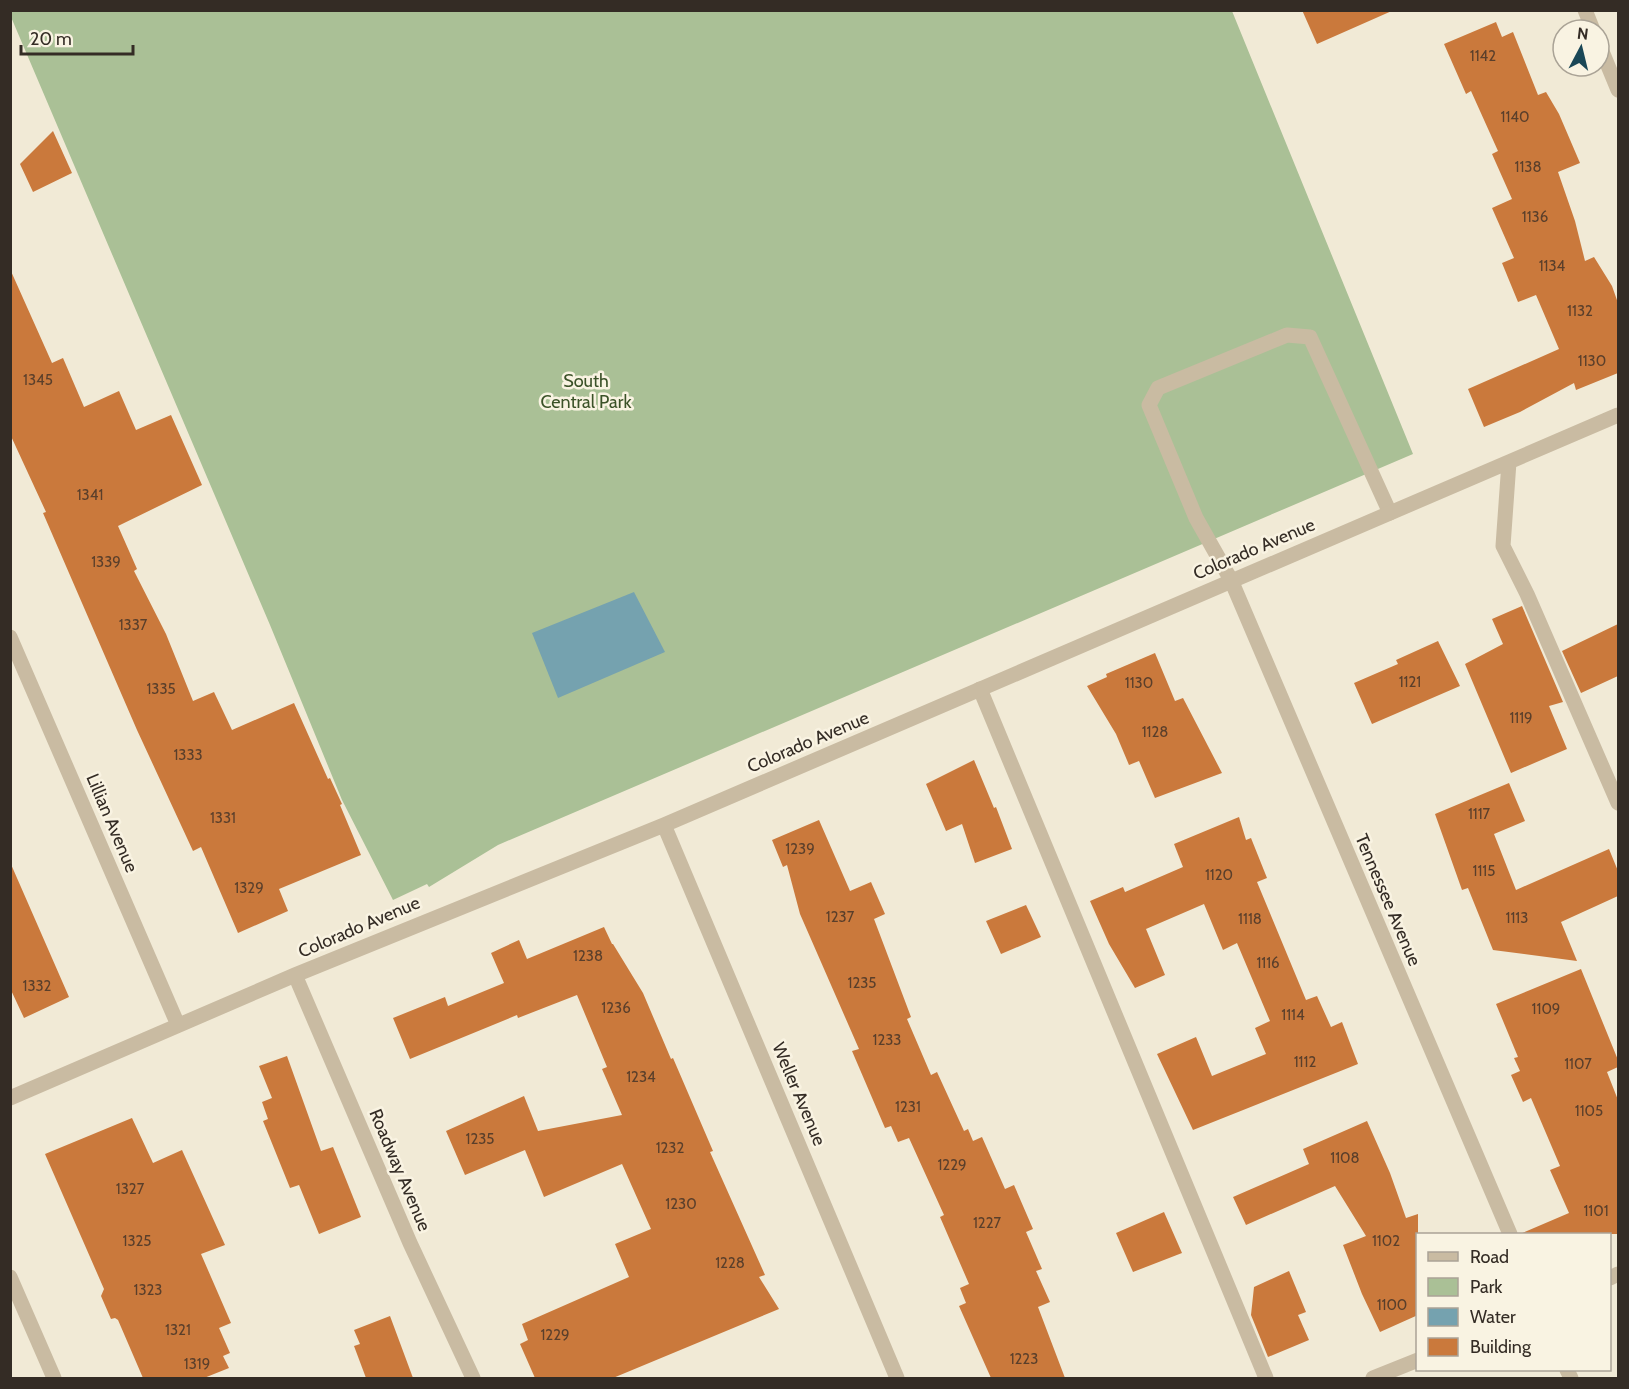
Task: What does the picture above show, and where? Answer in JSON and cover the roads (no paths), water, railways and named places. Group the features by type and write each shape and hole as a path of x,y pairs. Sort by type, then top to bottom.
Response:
{"street":[{"path":"1611,73 1618,90"},
{"name":"Tennessee Avenue","path":"1390,513 1310,337 1287,334 1158,388 1149,405 1196,518 1231,580 1510,1233"},
{"name":"Colorado Avenue","path":"10,1098 295,975 664,825 1618,415"},
{"path":"1509,462 1503,546 1527,594 1618,803"},
{"name":"Lillian Avenue","path":"10,637 178,1025"},
{"path":"980,688 1266,1378"},
{"name":"Weller Avenue","path":"664,825 897,1378"},
{"name":"Roadway Avenue","path":"295,975 410,1243 473,1378"},
{"path":"10,1277 54,1378"},
{"path":"1373,1378 1416,1360"}],"water":[{"path":"634,592 665,652 558,698 532,633"}],"park label":[{"name":"South Central Park","path":"586,391"}]}
